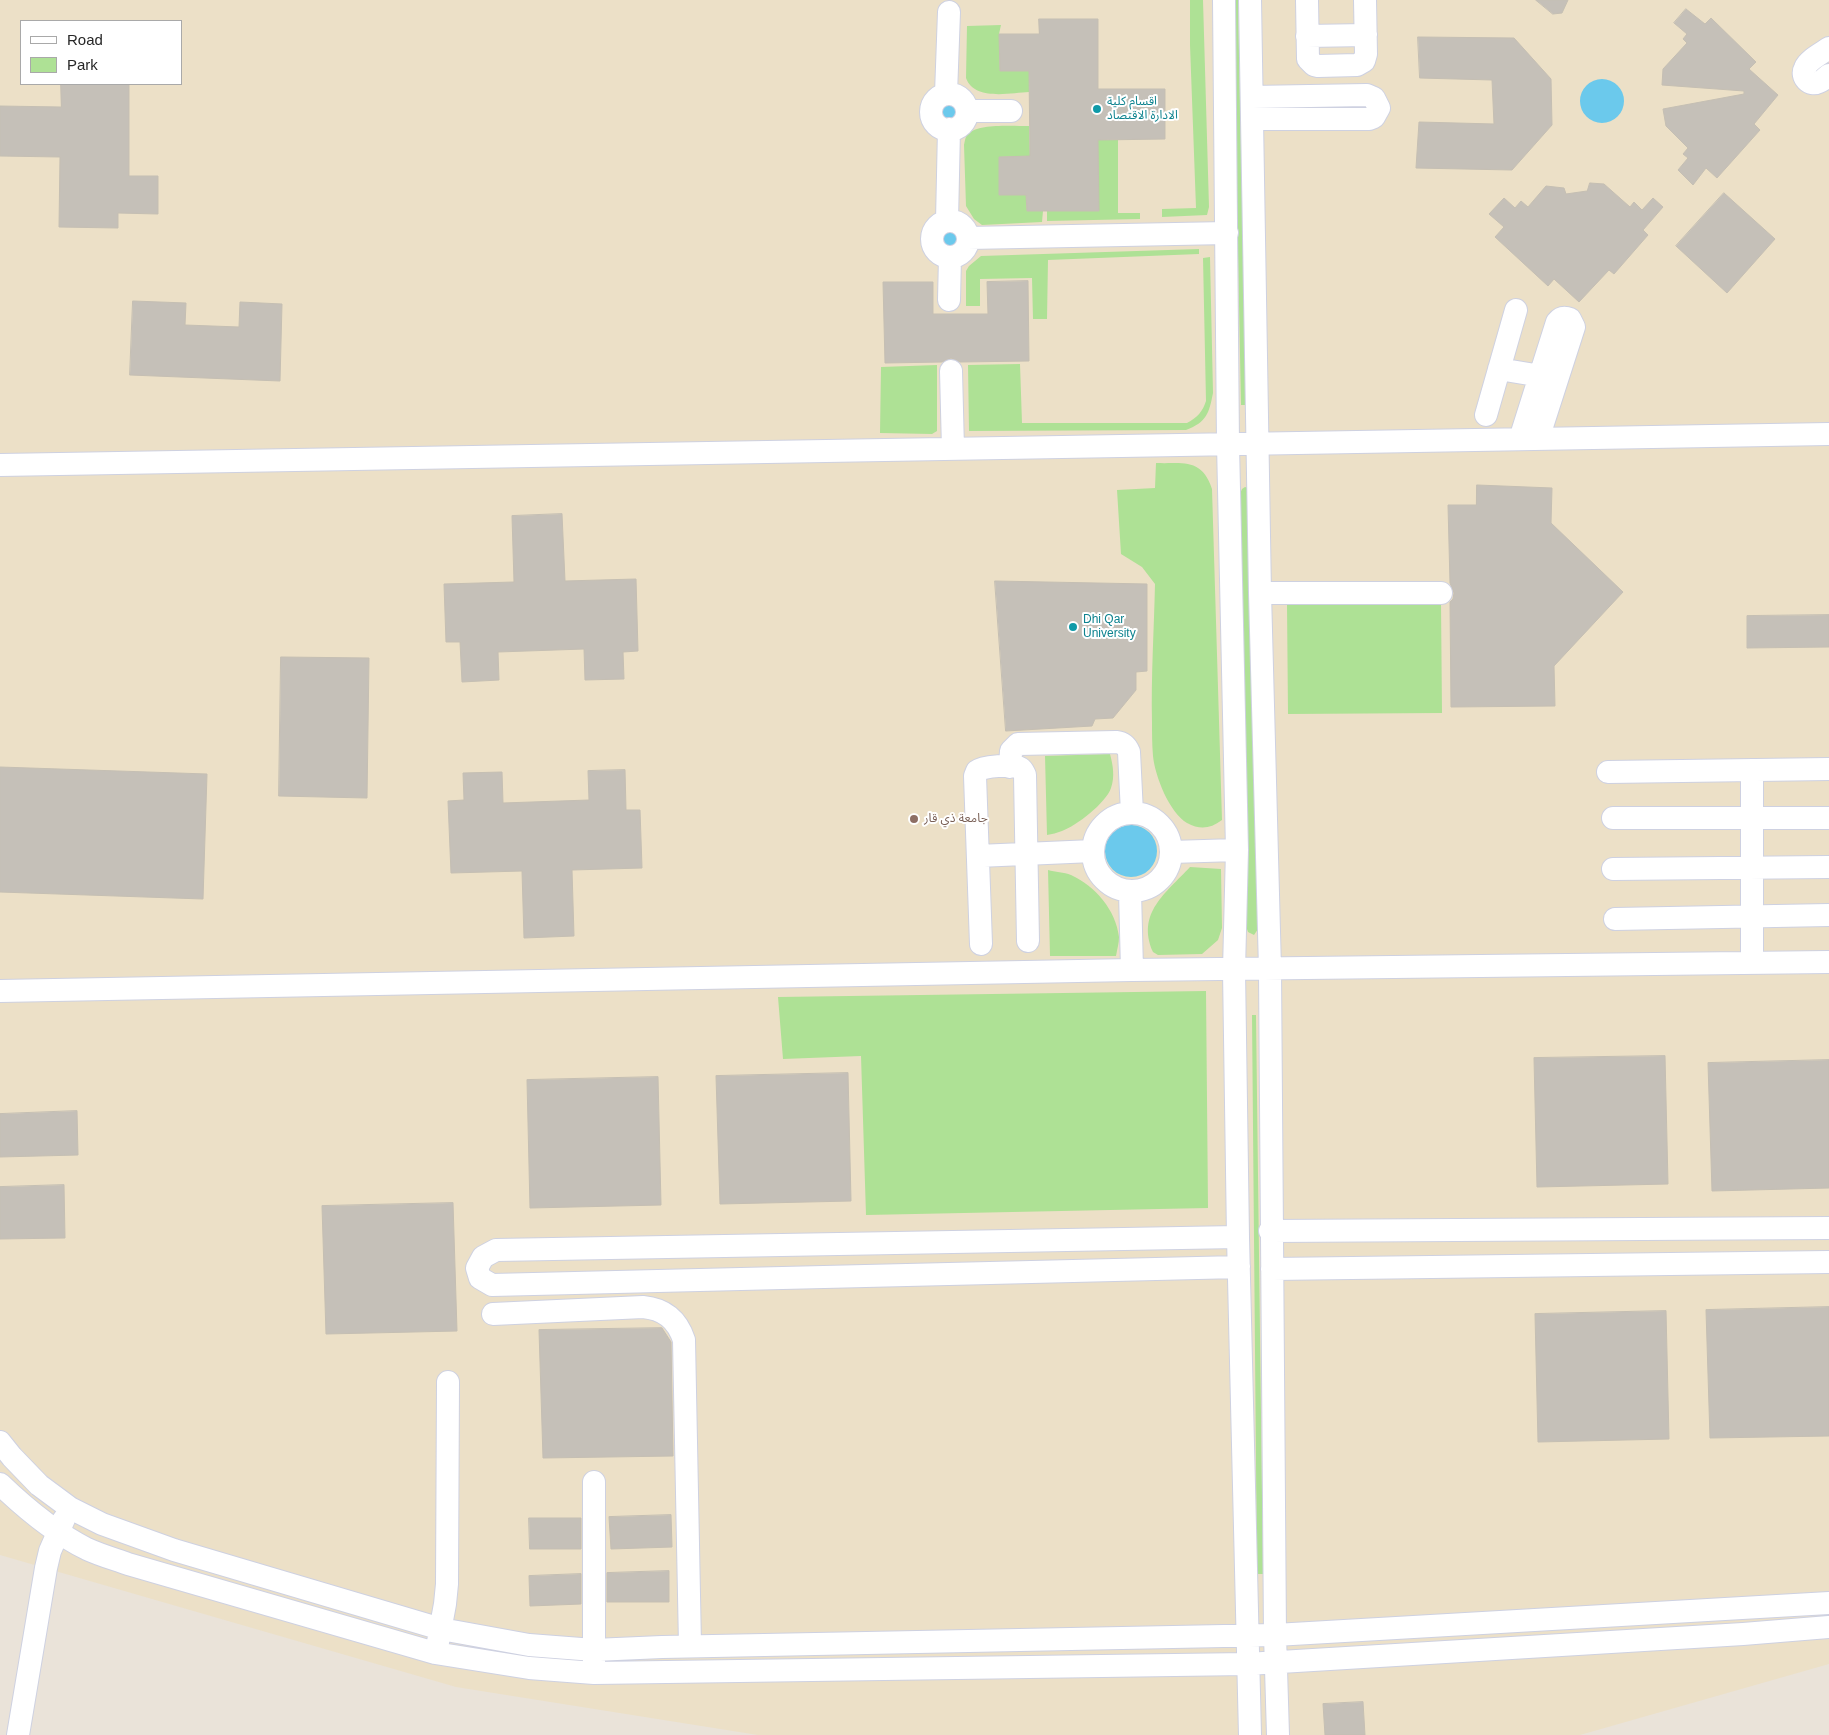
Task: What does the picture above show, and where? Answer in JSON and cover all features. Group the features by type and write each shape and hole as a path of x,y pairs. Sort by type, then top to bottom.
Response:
{"street":[{"path":"1224,0 1228,444 1237,850 1234,970 1238,1267 1250,1735"},
{"path":"1250,0 1260,593 1270,969 1270,1231 1278,1735"},
{"path":"1307,0 1308,59 1314,65 1320,66 1357,66 1366,58 1365,0"},
{"path":"946,94 949,12"},
{"path":"1307,36 1366,35"},
{"path":"1829,48 1805,66 1803,72 1805,79 1811,83 1818,83 1829,75"},
{"path":"1320,66 1321,96"},
{"path":"946,94 956,95 964,101 967,111 965,120 958,127 949,130 940,128 934,121 931,113 932,104 938,97 946,94"},
{"path":"1252,97 1367,95 1374,98 1379,108 1378,113 1369,119 1252,119"},
{"path":"967,111 1010,111"},
{"path":"947,221 949,130"},
{"path":"947,221 957,222 965,228 968,238 966,247 959,254 950,257 941,255 935,248 932,240 933,231 939,224 947,221"},
{"path":"968,238 1227,233"},
{"path":"949,300 950,257"},
{"path":"1486,415 1516,310"},
{"path":"1563,318 1570,319 1574,327 1529,439 1540,376 1557,322 1563,318"},
{"path":"1500,369 1540,376"},
{"path":"951,370 953,449"},
{"path":"0,465 1829,434"},
{"path":"1260,593 1441,594"},
{"path":"1010,767 1011,751 1018,744 1122,743 1129,752 1132,813"},
{"path":"981,944 975,776 980,768 1020,768 1025,774 1028,941"},
{"path":"1608,772 1829,769"},
{"path":"1752,770 1752,963"},
{"path":"1132,813 1144,815 1155,821 1163,829 1169,840 1171,852 1169,864 1163,875 1154,884 1143,890 1130,891 1118,889 1099,874 1094,863 1093,851 1095,839 1101,828 1110,820 1120,815 1132,813"},
{"path":"1613,818 1829,818"},
{"path":"1171,852 1237,850"},
{"path":"978,856 1093,851"},
{"path":"1614,869 1829,867"},
{"path":"1130,891 1132,970"},
{"path":"1614,919 1829,915"},
{"path":"0,991 1132,970 1829,962"},
{"path":"1768,1228 1768,1263"},
{"path":"1270,1231 1829,1228"},
{"path":"1600,1229 1600,1265"},
{"path":"1238,1237 496,1250 483,1257 477,1268 480,1278 492,1285 1238,1267"},
{"path":"925,1242 929,1274"},
{"path":"763,1245 766,1278"},
{"path":"586,1283 588,1248"},
{"path":"1272,1269 1829,1262"},
{"path":"494,1314 643,1307 662,1311 677,1323 684,1340 690,1646"},
{"path":"435,1653 441,1629 447,1584 448,1382"},
{"path":"0,1442 39,1485 70,1508 102,1524 174,1550 441,1629 529,1645 594,1650 690,1646 1247,1635 1829,1603"},
{"path":"594,1482 594,1673"},
{"path":"0,1484 21,1504 58,1532 88,1549 128,1564 435,1653 529,1668 594,1673 1247,1664 1743,1634 1829,1627"},
{"path":"18,1735 46,1568 58,1532 70,1508"}],"shaded area":[{"name":"جامعة ذي قار","path":"0,0 1829,0 1829,1664 1580,1735 758,1735 456,1687 0,1555"}],"green space":[{"path":"1190,0 1203,0 1209,207 1207,215 1162,217 1162,209 1196,208"},
{"path":"1233,0 1238,0 1246,405 1241,405"},
{"path":"1001,25 999,34 1000,71 1029,71 1029,92 984,93 970,85 966,78 967,26"},
{"path":"1029,126 1030,156 999,157 999,195 1026,195 1027,211 1043,211 1042,222 982,225 974,219 966,206 964,145 966,136 973,130 980,128"},
{"path":"1098,140 1118,140 1118,213 1140,213 1140,219 1047,221 1047,211"},
{"path":"1199,249 1199,254 1048,260 1047,319 1033,319 1032,278 980,279 980,306 966,306 966,271 981,256"},
{"path":"1210,257 1213,393 1206,416 1199,424 1186,430 969,431 968,365 1020,364 1022,423 1187,423 1194,419 1206,401 1203,258"},
{"path":"937,365 937,431 932,434 880,433 881,367"},
{"path":"1156,463 1183,463 1197,467 1208,479 1212,489 1222,820 1205,828 1187,823 1174,811 1164,793 1154,764 1152,670 1155,584 1142,567 1121,554 1117,490 1155,488"},
{"path":"1245,487 1248,488 1258,929 1254,935 1248,932 1247,929 1240,494"},
{"path":"1441,603 1442,713 1288,714 1287,605"},
{"path":"1110,754 1113,780 1108,794 1090,813 1075,824 1062,831 1047,835 1045,756"},
{"path":"1190,867 1221,869 1222,928 1218,940 1202,954 1158,955 1153,952 1149,938 1148,926 1151,915 1163,895"},
{"path":"1048,870 1068,874 1080,880 1103,900 1114,917 1117,927 1119,937 1116,956 1050,956"},
{"path":"1206,991 1208,1208 866,1215 861,1056 783,1059 778,997"},
{"path":"1252,1015 1256,1015 1263,1574 1257,1574"}],"water":[{"path":"1598,79 1606,79 1618,85 1624,101 1618,117 1606,123 1598,123 1586,117 1580,105 1580,97 1586,85"},
{"path":"949,102 956,105 959,112 956,119 949,122 942,119 939,112 942,105"},
{"path":"950,229 957,232 960,239 957,246 950,249 943,246 940,239 943,232"},
{"path":"1131,825 1141,827 1149,833 1155,841 1157,851 1155,861 1149,869 1141,875 1131,877 1121,875 1113,869 1107,861 1105,851 1107,841 1113,833 1121,827"}],"building":[{"path":"1536,0 1568,0 1562,13 1553,14"},
{"path":"1686,9 1705,24 1711,18 1756,62 1749,69 1778,95 1754,124 1760,130 1717,178 1706,168 1693,185 1678,170 1688,158 1683,154 1688,148 1666,126 1663,109 1744,94 1744,91 1662,85 1663,69 1687,43 1683,39 1687,34 1674,23"},
{"name":"اقسام كلية الادارة الاقتصاد","path":"1039,19 1098,19 1098,89 1165,89 1165,139 1098,140 1099,211 1027,211 1026,195 999,195 999,157 1030,156 1029,71 1000,71 999,34 1039,34"},
{"path":"1418,37 1514,38 1551,79 1552,125 1512,170 1416,168 1419,122 1494,124 1492,80 1420,78"},
{"path":"61,85 129,85 129,176 158,176 158,214 118,213 118,228 59,227 60,157 0,156 0,106 61,107"},
{"path":"1590,183 1604,184 1630,207 1634,202 1642,210 1653,198 1663,207 1643,230 1648,235 1614,274 1609,270 1579,302 1554,279 1548,286 1495,237 1504,227 1489,214 1504,198 1515,208 1521,201 1528,207 1546,186 1564,188 1566,194 1587,191"},
{"path":"1724,193 1775,239 1727,293 1676,246"},
{"path":"1028,281 1029,361 960,362 951,358 942,362 885,363 883,282 933,282 933,314 988,314 987,282"},
{"path":"133,301 186,303 185,325 239,327 240,302 282,304 280,381 130,375"},
{"path":"1477,485 1552,488 1551,523 1623,592 1554,666 1555,706 1451,707 1450,602 1453,599 1454,593 1450,583 1448,505 1476,505"},
{"path":"562,514 565,581 636,579 638,651 623,652 624,679 585,680 584,649 498,652 499,680 462,682 460,642 446,642 444,584 514,582 512,516"},
{"name":"Dhi Qar University","path":"995,581 1147,584 1147,671 1136,672 1136,690 1113,718 1095,719 1092,726 1006,731"},
{"path":"1829,615 1829,647 1747,648 1747,616"},
{"path":"281,657 369,658 367,798 279,796"},
{"path":"0,767 207,774 203,899 0,892"},
{"path":"625,770 626,810 640,810 642,868 572,870 574,936 524,938 522,871 451,873 448,801 464,800 463,773 502,772 503,803 589,800 588,771"},
{"path":"1665,1056 1668,1184 1537,1187 1534,1058"},
{"path":"1829,1060 1829,1188 1712,1191 1708,1063"},
{"path":"848,1073 851,1201 720,1204 716,1076"},
{"path":"658,1077 661,1205 530,1208 527,1080"},
{"path":"77,1111 78,1155 0,1157 0,1114"},
{"path":"64,1185 65,1238 0,1239 0,1187"},
{"path":"453,1203 457,1331 326,1334 322,1206"},
{"path":"1829,1307 1829,1436 1710,1438 1706,1310"},
{"path":"1666,1311 1669,1439 1538,1442 1535,1314"},
{"path":"662,1328 671,1342 673,1456 543,1458 539,1330"},
{"path":"671,1515 672,1547 611,1549 609,1517"},
{"path":"529,1518 581,1518 581,1549 530,1549"},
{"path":"669,1571 669,1602 607,1602 607,1573"},
{"path":"581,1574 581,1604 530,1606 529,1576"},
{"path":"1363,1702 1365,1735 1325,1735 1323,1704"}],"place":[{"name":"اقسام كلية الادارة الاقتصاد","path":"1097,109"},
{"name":"Dhi Qar University","path":"1073,627"},
{"name":"جامعة ذي قار","path":"914,819"}]}
